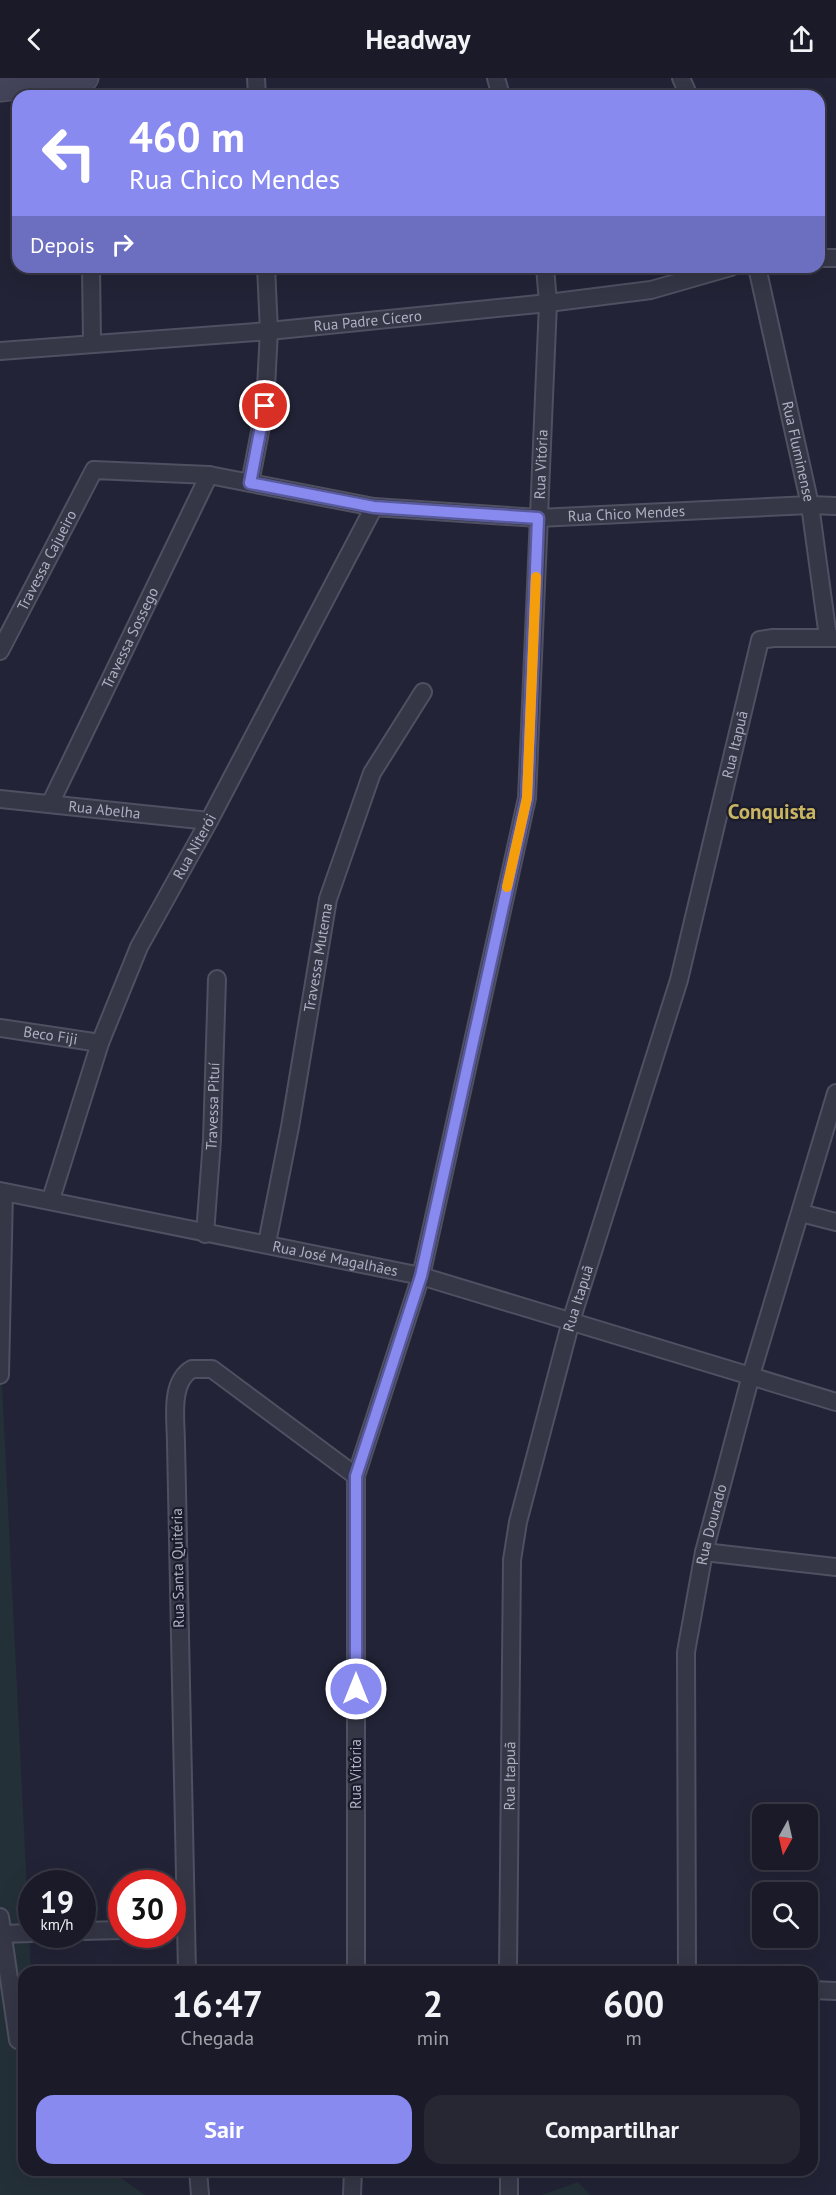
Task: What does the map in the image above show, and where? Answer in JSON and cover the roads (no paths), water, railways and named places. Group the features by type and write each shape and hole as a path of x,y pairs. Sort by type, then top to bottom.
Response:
{"street":[{"path":"0,90 86,78"},
{"path":"91,273 92,343"},
{"path":"250,483 265,406 269,330 266,273"},
{"name":"Rua Vitória","path":"356,1966 356,1476 421,1276 527,798 548,303 546,273"},
{"name":"Rua Padre Cícero","path":"0,351 269,330 548,303 651,290 710,273"},
{"name":"Rua Fluminense","path":"758,273 810,505 832,638"},
{"name":"Rua Chico Mendes","path":"94,470 209,475 374,507 538,518 810,505 836,506"},
{"name":"Travessa Cajueiro","path":"0,651 94,470"},
{"name":"Travessa Sossego","path":"51,802 209,475"},
{"name":"Rua Niterói","path":"51,1200 100,1043 139,947 209,821 374,507"},
{"name":"Rua Itapuã","path":"508,1966 512,1560 531,1467 571,1321 679,980 760,640 832,638"},
{"name":"Travessa Mutema","path":"267,1243 290,1127 328,899 372,772 423,692"},
{"name":"Rua Abelha","path":"0,799 51,802 209,821"},
{"name":"Travessa Pituí","path":"205,1234 212,1140 217,979"},
{"name":"Beco Fiji","path":"0,1028 100,1043"},
{"name":"Rua Dourado","path":"687,1966 686,1652 705,1552 751,1375 836,1093"},
{"path":"0,1375 2,1191"},
{"name":"Rua José Magalhães","path":"2,1191 421,1276 836,1402"},
{"path":"801,1214 836,1222"},
{"name":"Rua Santa Quitéria","path":"178,1870 176,1443 177,1398 181,1380 192,1369 212,1369 356,1476"},
{"path":"705,1552 836,1567"},
{"path":"0,1917 18,2040"},
{"path":"1,1934 18,1933"},
{"name":"Rua Santa Quitéria","path":"182,1948 186,1966"},
{"path":"818,1990 836,1990"},
{"path":"198,2176 200,2195"},
{"path":"352,2195 353,2176"},
{"path":"509,2176 510,2195"}],"district":[{"name":"Conquista","path":"772,812"}]}
